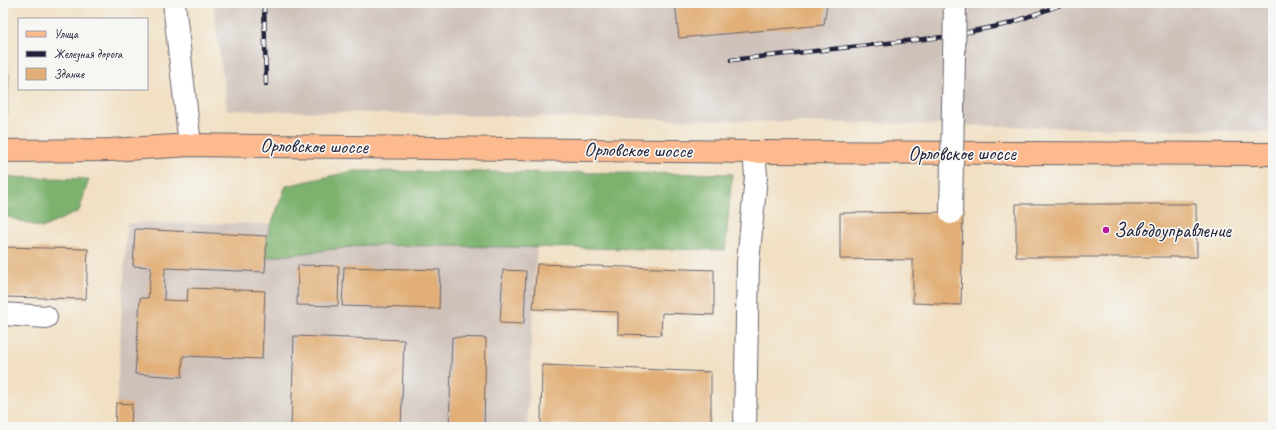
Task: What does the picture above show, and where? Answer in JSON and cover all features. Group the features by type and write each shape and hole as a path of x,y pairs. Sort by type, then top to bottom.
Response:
{"main road":[{"name":"Орловское шоссе","path":"3,151 111,150 190,145 754,152 1273,154"}],"street":[{"path":"174,3 190,145"},
{"path":"951,213 955,3"},
{"path":"745,427 748,263 756,176 754,152"},
{"path":"3,314 46,317"}],"shaded area":[{"path":"213,3 1273,3 1273,132 227,110"},
{"path":"127,223 298,224 537,239 527,427 115,427"}],"green space":[{"path":"3,66 9,74 7,115 3,115"},
{"path":"353,171 732,174 725,250 366,245 265,258 267,236 286,186"},
{"path":"3,177 89,179 79,211 42,228 3,215"}],"building":[{"path":"675,3 827,3 824,25 679,38"},
{"name":"Заводоуправление","path":"1016,204 1196,204 1197,257 1016,257"},
{"path":"963,212 961,305 913,303 913,260 840,259 840,213"},
{"path":"135,229 267,236 265,272 165,268 164,300 187,301 188,288 265,291 262,359 183,356 182,377 135,374 140,298 148,298 151,267 133,266"},
{"path":"3,247 88,249 86,299 3,297"},
{"path":"537,264 714,270 714,315 662,313 661,335 618,334 618,312 533,309"},
{"path":"298,265 339,266 338,306 297,305"},
{"path":"344,267 440,270 439,309 342,306"},
{"path":"503,270 526,271 524,324 500,323"},
{"path":"294,336 404,340 401,427 291,427"},
{"path":"452,337 486,338 484,427 449,427"},
{"path":"542,365 711,372 711,427 541,424"},
{"path":"116,403 132,404 131,426 115,426"}],"railway":[{"path":"264,3 266,84"},
{"path":"731,60 943,37 1008,24 1066,3"}],"place":[{"name":"Заводоуправление","path":"1106,230"}]}
